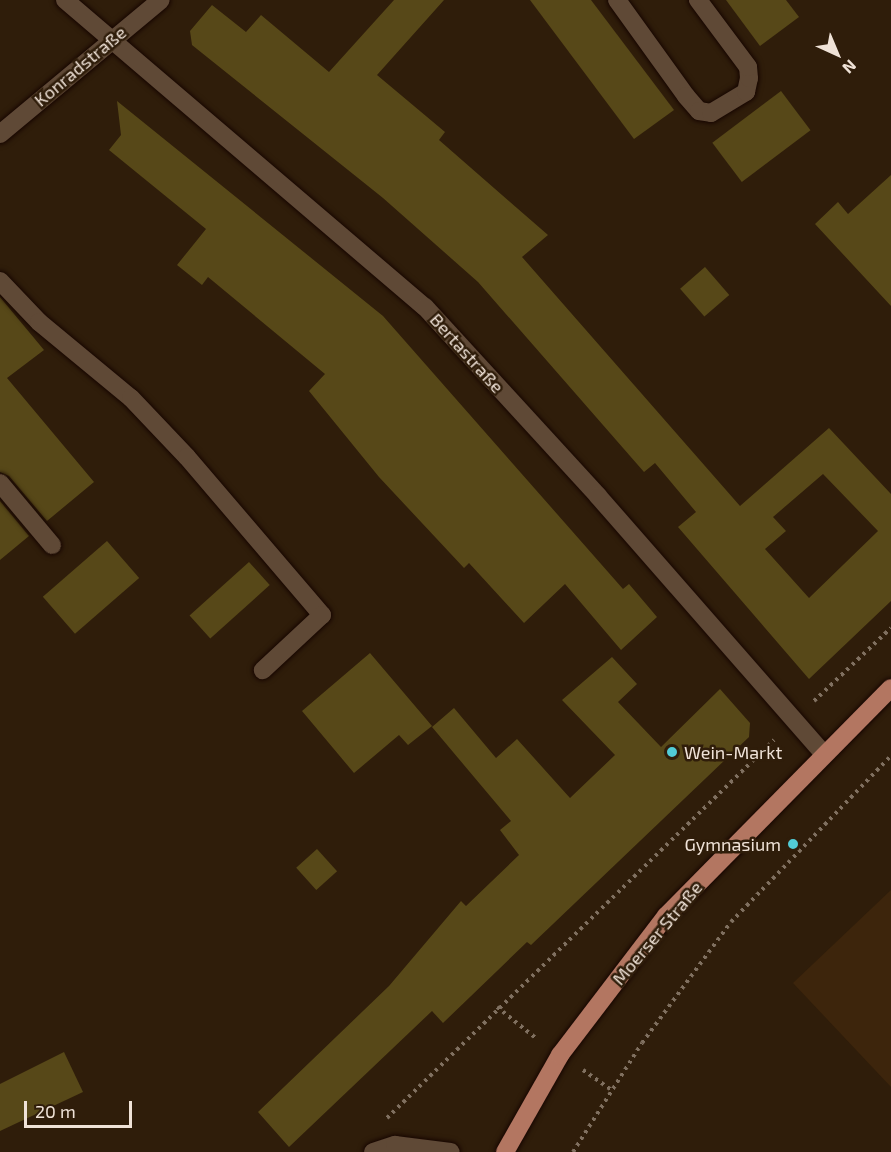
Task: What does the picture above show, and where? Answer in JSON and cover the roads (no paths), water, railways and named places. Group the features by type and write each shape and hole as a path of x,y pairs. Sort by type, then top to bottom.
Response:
{"main road":[{"name":"Moerser Straße","path":"505,1152 560,1055 666,916 823,753 891,688"}],"street":[{"name":"Bertastraße","path":"65,0 425,307 823,753"},
{"name":"Konradstraße","path":"0,134 112,38 161,0"},
{"path":"616,0 686,96 699,111 711,113 746,92 749,78 748,67 698,0"},
{"path":"0,281 39,322 131,398 187,457 322,615 263,670"},
{"path":"0,483 52,545"},
{"path":"373,1152 395,1145 450,1152"}],"place":[{"name":"Wein-Markt","path":"672,752"},
{"name":"Gymnasium","path":"793,844"}]}
